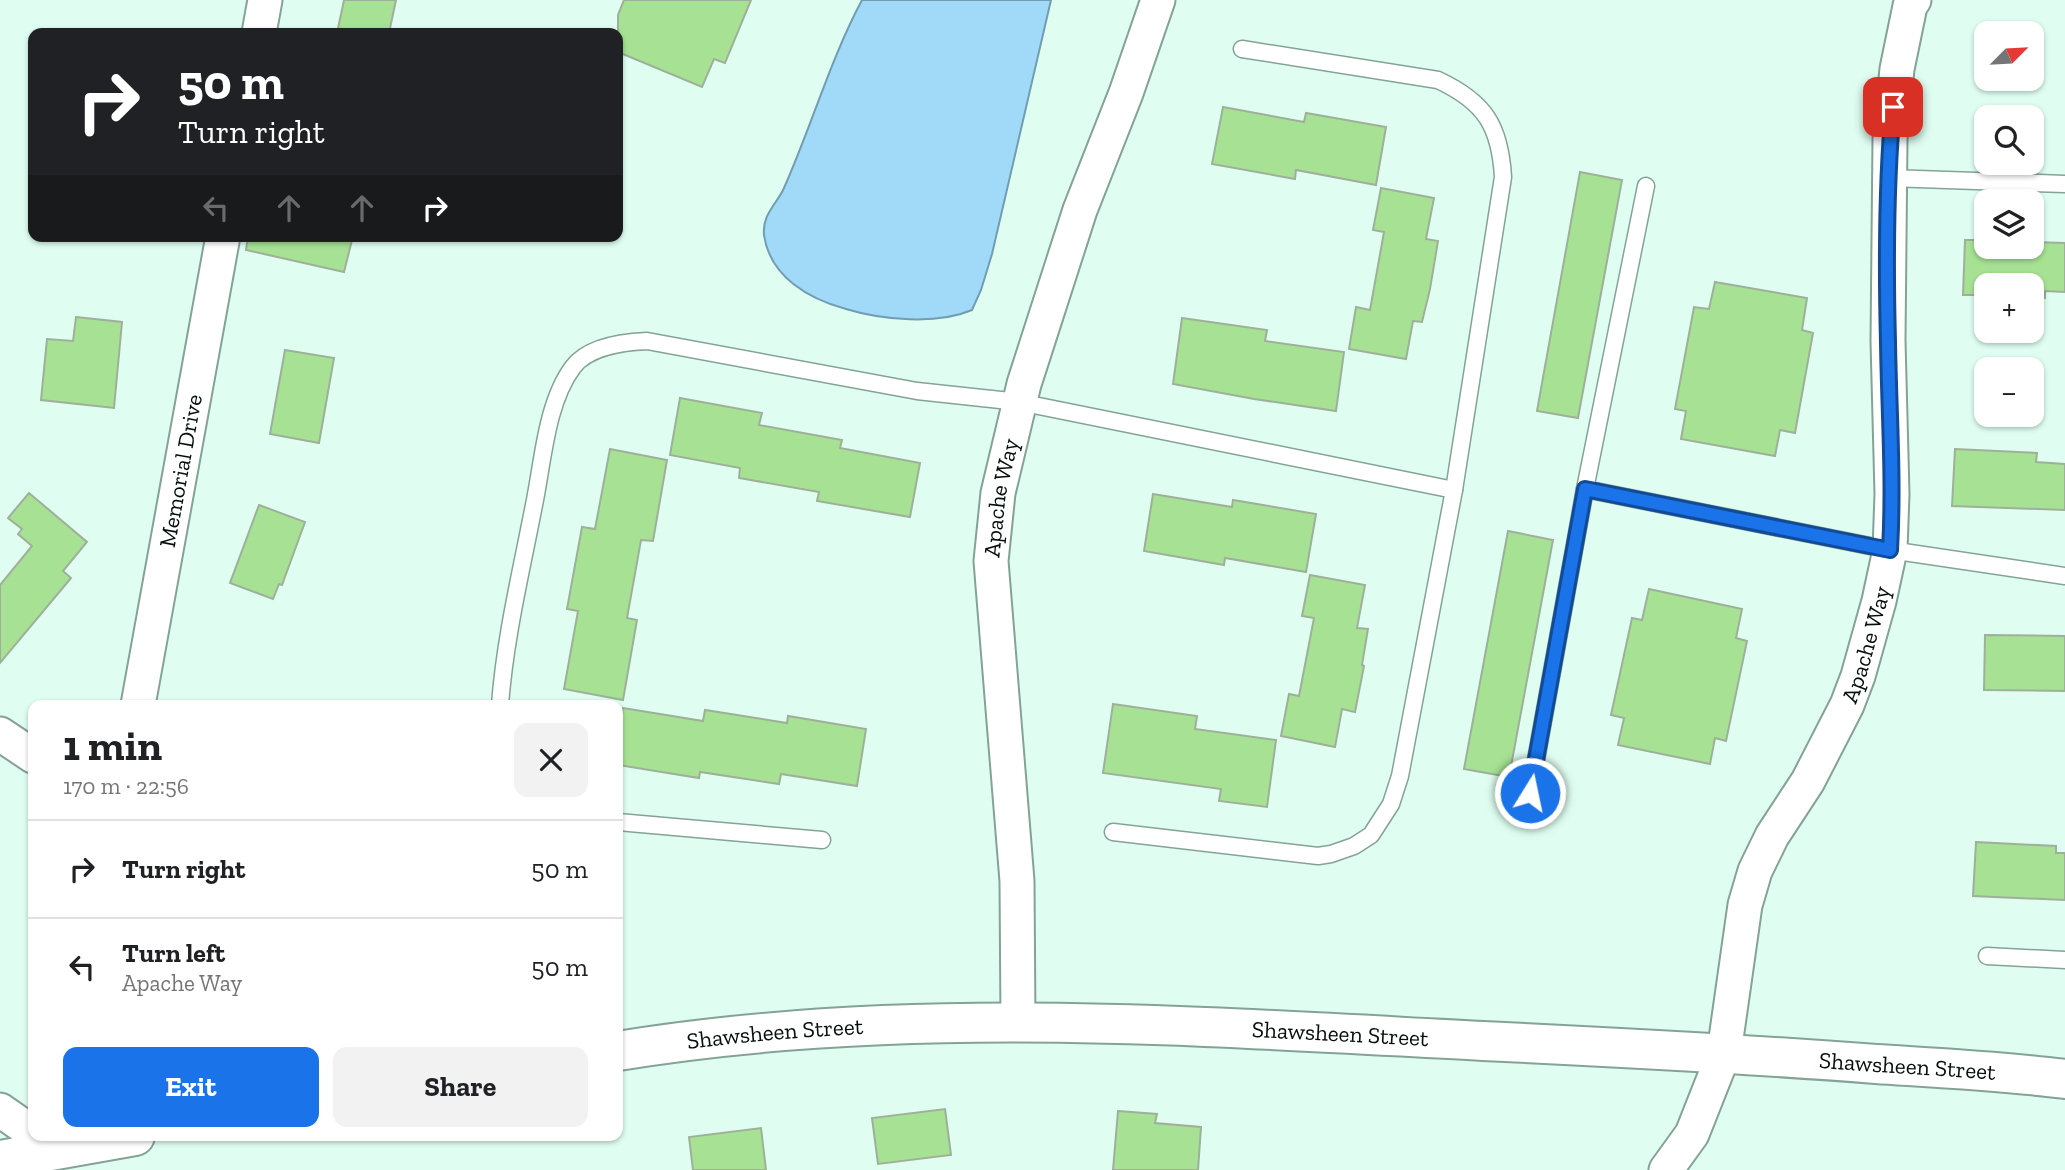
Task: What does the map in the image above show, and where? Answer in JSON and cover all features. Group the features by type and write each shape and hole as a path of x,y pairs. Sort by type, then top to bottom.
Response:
{"main road":[{"name":"Shawsheen Street","path":"623,1050 760,1033 910,1024 1017,1021 1148,1023 1724,1053 2065,1079"},
{"path":"0,1160 43,1141"}],"street":[{"path":"260,28 265,0"},
{"name":"Apache Way","path":"1017,1021 1017,881 991,561 998,493 1019,402 1080,210 1126,93 1158,0"},
{"name":"Apache Way","path":"1666,1170 1692,1134 1724,1053 1745,905 1755,871 1772,836 1808,780 1847,705 1867,647 1890,550 1892,494 1888,341 1889,178 1897,69 1907,2"},
{"name":"Memorial Drive","path":"139,700 222,242"},
{"path":"0,734 28,753"},
{"path":"0,1110 28,1127"}],"lane":[{"path":"1112,832 1318,856 1354,846 1371,835 1391,804 1400,776 1454,490 1503,177 1502,156 1489,118 1479,104 1461,90 1438,80 1242,49"},
{"path":"1889,178 2065,184"},
{"path":"1530,793 1585,489 1646,186"},
{"path":"501,700 506,647 554,403 575,365 590,355 627,342 647,341 917,391 1019,402 1454,490"},
{"path":"1585,489 1890,550 2065,576"},
{"path":"623,822 822,840"},
{"path":"1987,956 2065,960"}],"water":[{"path":"862,0 1051,0 992,254 972,310 958,315 926,319 892,318 832,305 793,284 774,263 768,250 764,235 765,221 784,188 840,46"}],"building":[{"path":"344,0 396,0 390,28 338,28"},
{"path":"624,0 751,0 725,63 714,59 702,87 623,54 623,28 618,28 618,15"},
{"path":"1223,107 1304,122 1306,113 1386,127 1376,185 1296,170 1295,179 1212,164"},
{"path":"1580,172 1622,180 1578,418 1537,411"},
{"path":"1381,188 1434,198 1426,239 1438,241 1430,289 1422,322 1413,321 1406,359 1349,349 1356,307 1370,310 1384,232 1373,230"},
{"path":"1965,240 1974,240 1974,259 2044,259 2044,242 2065,243 2065,292 2045,291 2044,298 2044,273 1974,273 1974,295 1963,295"},
{"path":"247,242 352,242 344,272 246,250"},
{"path":"1715,282 1807,298 1802,330 1813,333 1795,433 1780,430 1775,456 1681,439 1686,411 1675,409 1694,307 1709,309"},
{"path":"76,317 122,322 114,408 41,400 47,339 73,341"},
{"path":"1182,318 1267,330 1265,341 1344,352 1336,411 1173,384"},
{"path":"285,350 334,358 319,443 270,434"},
{"path":"680,398 762,413 759,425 842,440 840,448 920,463 910,517 817,501 819,492 739,478 740,468 670,455"},
{"path":"610,449 667,460 653,541 641,540 627,618 637,620 623,700 564,689 578,611 567,609 582,527 595,529"},
{"path":"1955,449 2037,453 2036,462 2065,464 2065,510 1952,506"},
{"path":"29,493 87,542 63,571 71,578 0,663 0,585 32,546 18,534 22,529 8,518"},
{"path":"1153,494 1232,507 1233,500 1316,514 1306,572 1225,558 1224,565 1144,551"},
{"path":"259,505 305,522 282,585 279,584 273,599 230,583"},
{"path":"1508,531 1553,540 1509,777 1464,769"},
{"path":"1310,575 1365,585 1357,628 1368,629 1364,666 1355,712 1342,709 1335,747 1281,736 1289,694 1299,696 1314,618 1302,616"},
{"path":"1649,589 1742,609 1736,638 1747,641 1726,741 1715,738 1710,764 1618,745 1624,718 1611,715 1632,618 1642,620"},
{"path":"1985,635 2065,636 2065,691 1984,690"},
{"path":"1113,704 1197,716 1195,729 1276,740 1267,807 1219,801 1221,789 1103,773"},
{"path":"623,708 703,721 705,710 787,723 788,716 866,729 857,786 781,774 779,784 700,772 699,778 623,766"},
{"path":"1976,842 2056,846 2056,853 2065,853 2065,900 1973,896"},
{"path":"945,1109 951,1155 878,1164 872,1118"},
{"path":"1118,1111 1157,1114 1155,1123 1201,1127 1198,1170 1113,1170"},
{"path":"761,1128 766,1170 693,1170 689,1137"}],"route":[{"path":"1530,793 1585,489 1890,550 1892,494 1888,341 1889,178 1893,107"}]}
